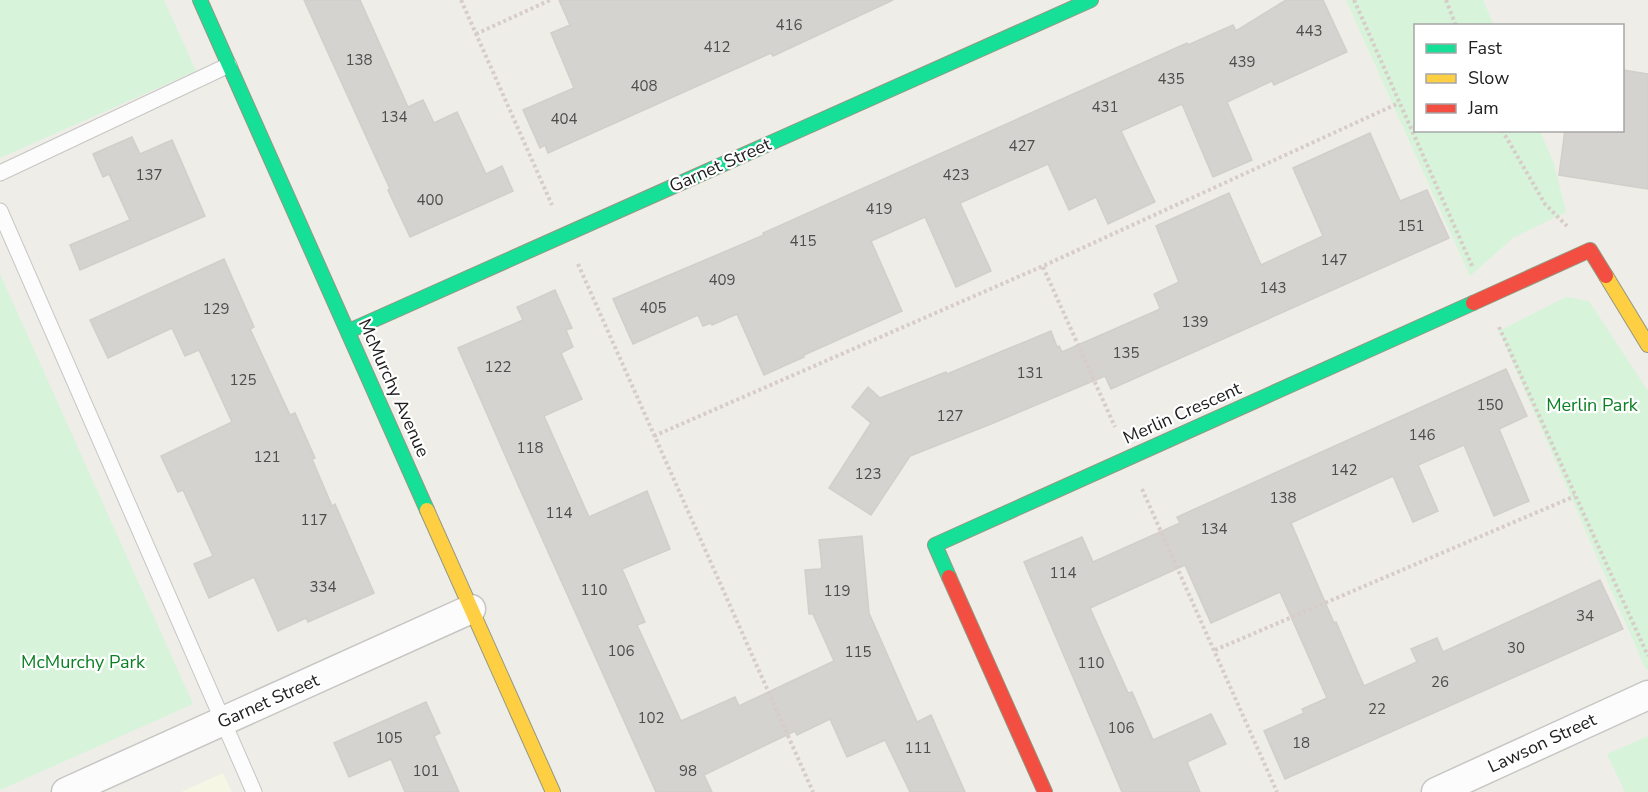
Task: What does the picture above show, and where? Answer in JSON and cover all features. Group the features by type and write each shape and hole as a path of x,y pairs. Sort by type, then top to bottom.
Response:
{"street":[{"name":"McMurchy Avenue","path":"200,0 553,792"},
{"name":"Garnet Street","path":"349,331 1091,0"},
{"path":"1590,250 1648,345"},
{"name":"Merlin Crescent","path":"1045,792 935,544 1590,250"},
{"name":"Garnet Street","path":"66,792 471,609"},
{"name":"Lawson Street","path":"1436,792 1648,695"}],"lane":[{"path":"0,173 229,66"},
{"path":"0,211 254,792"}],"path":[{"path":"461,0 813,792"},
{"path":"476,34 550,0"},
{"path":"1446,0 1455,24"},
{"path":"654,436 1043,266 1399,104"},
{"path":"1503,132 1545,204 1590,250"},
{"path":"1043,266 1277,792"},
{"path":"1215,650 1576,496"}],"shaded area":[{"path":"223,773 232,792 181,792"}],"green space":[{"path":"0,0 164,0 196,71 0,158"},
{"path":"1346,0 1483,0 1494,24 1414,24 1414,132 1540,132 1554,164 1566,212 1513,238 1470,276"},
{"name":"McMurchy Park","path":"0,274 193,704 0,790"},
{"name":"Merlin Park","path":"1566,297 1589,301 1648,391 1648,669 1646,670 1499,331"},
{"path":"1648,736 1648,792 1625,792 1607,754"}],"building":[{"path":"304,0 360,0 408,107 423,100 434,123 457,112 486,174 502,166 513,191 410,237"},
{"path":"559,0 893,0 773,56 771,53 548,153 545,145 540,148 523,110 574,88 551,33 570,25"},
{"path":"1286,0 1323,0 1347,52 1274,85 1272,81 1227,102 1252,160 1213,177 1182,104 1121,131 1155,202 1108,224 1096,197 1069,210 1048,164 960,203 991,271 956,287 925,217 871,241 902,311 764,375 737,314 712,325 711,323 703,326 698,315 633,344 613,299 764,235 763,233 1187,43 1188,45 1233,25 1236,31"},
{"path":"1624,70 1648,74 1648,189 1559,175 1565,132 1624,132"},
{"path":"1370,133 1400,201 1427,190 1449,238 1111,389 1105,376 910,456 871,515 829,488 871,423 852,407 868,387 880,398 946,372 947,374 1051,331 1057,347 1059,346 1062,352 1158,310 1160,308 1154,294 1179,282 1156,226 1229,193 1261,265 1323,236 1293,168"},
{"path":"132,137 140,154 172,140 205,216 80,270 70,245 130,220 109,174 103,177 93,154"},
{"path":"224,259 254,327 250,329 290,415 295,413 315,458 312,459 332,506 335,504 374,593 308,622 306,618 278,631 254,577 209,598 194,564 213,556 183,490 178,492 161,456 232,422 199,350 185,356 172,328 108,358 90,320"},
{"path":"555,290 572,328 566,330 573,347 561,353 582,399 544,416 589,517 647,491 670,549 622,569 645,622 637,625 681,721 735,697 739,706 834,661 813,614 809,614 805,570 822,567 819,540 862,536 869,613 917,722 931,715 965,792 910,792 885,740 847,757 830,719 797,735 795,731 704,775 712,792 656,792 458,348 523,320 517,307"},
{"path":"1506,369 1527,416 1499,429 1529,501 1494,516 1464,445 1418,465 1438,511 1413,522 1393,476 1291,523 1334,623 1336,622 1364,686 1417,662 1411,649 1437,638 1443,652 1600,580 1623,629 1285,779 1264,731 1304,713 1302,709 1327,698 1280,592 1211,623 1185,565 1090,608 1128,693 1132,692 1153,740 1211,714 1226,744 1187,762 1200,792 1122,792 1024,562 1082,537 1093,562 1180,523 1177,517"},
{"path":"426,702 440,733 434,736 459,792 405,792 391,759 349,777 334,743"}],"traffic: fast":[{"path":"200,0 427,510"},
{"path":"349,331 1091,0"},
{"path":"949,577 935,545 1473,303"}],"traffic: slow":[{"path":"1606,276 1648,345"},
{"path":"427,510 553,792"}],"traffic: jam":[{"path":"1473,303 1590,250 1606,276"},
{"path":"949,577 1045,792"}]}
